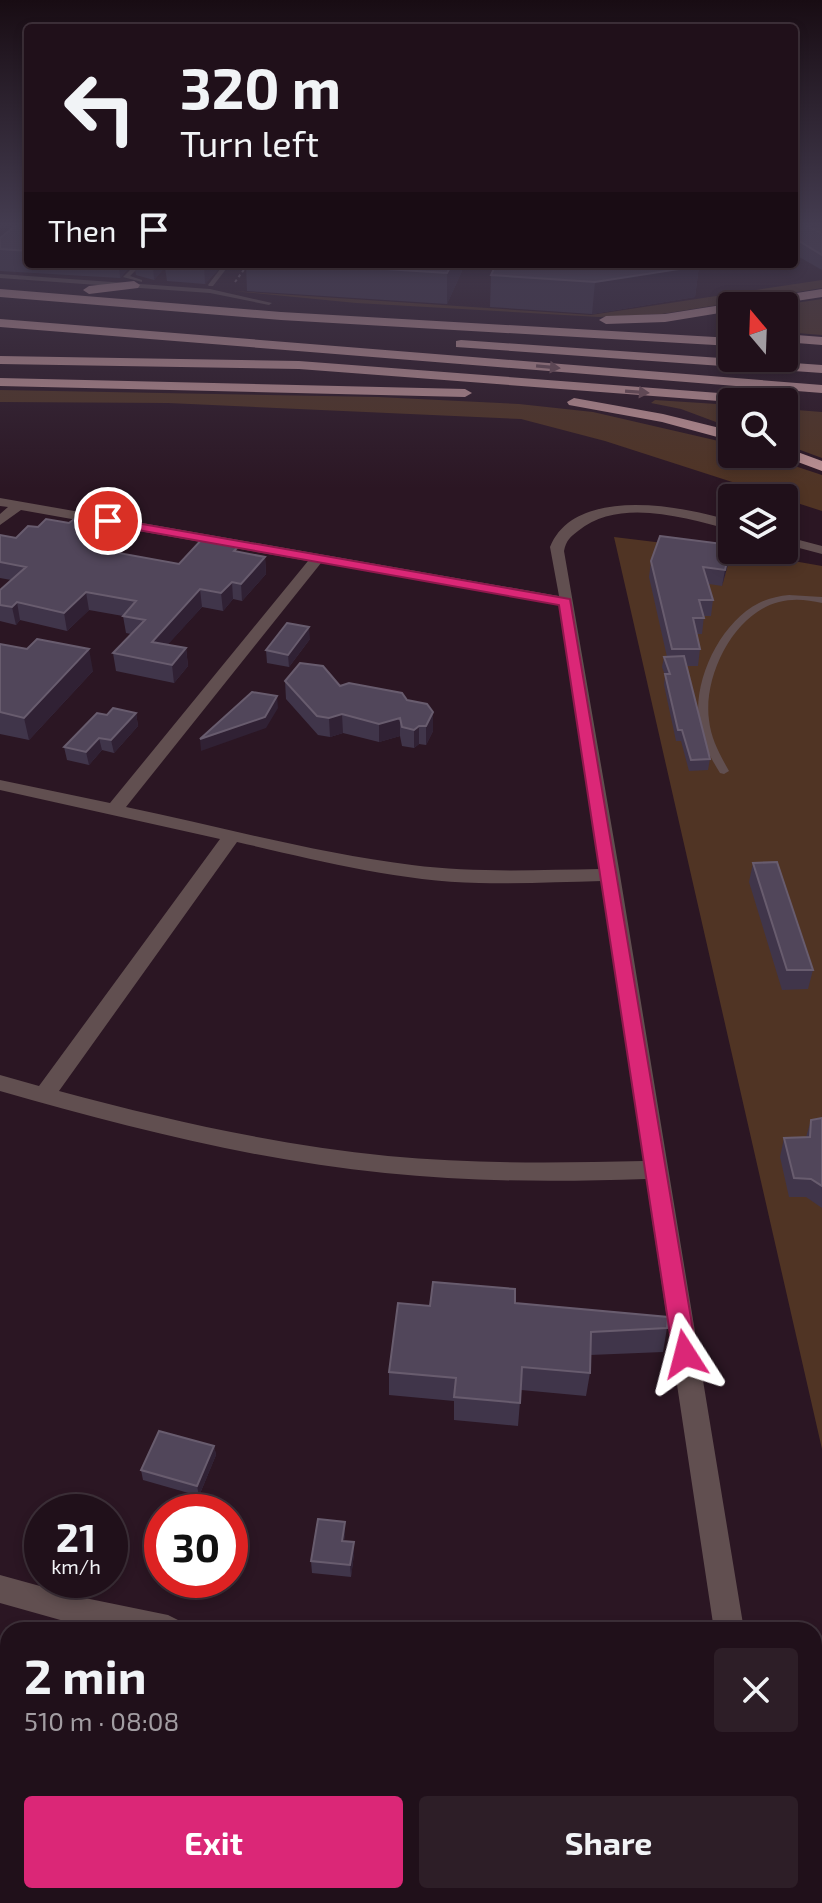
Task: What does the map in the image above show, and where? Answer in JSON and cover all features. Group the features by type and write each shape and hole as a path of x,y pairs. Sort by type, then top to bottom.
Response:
{"highway":[{"path":"0,312 357,337"},
{"path":"220,312 718,341"},
{"path":"391,312 718,333"},
{"path":"435,315 634,320 696,312"},
{"path":"0,323 822,389"},
{"path":"402,323 483,333 718,349"},
{"path":"798,339 822,341"},
{"path":"451,343 822,366"},
{"path":"798,345 822,347"},
{"path":"0,347 442,358"},
{"path":"798,354 822,355"},
{"path":"0,360 262,363 718,397"},
{"path":"0,372 307,373 597,389"},
{"path":"0,372 570,401 633,411 718,432"},
{"path":"0,382 400,390"},
{"path":"798,402 822,404"},
{"path":"798,457 822,466"}],"street":[{"path":"0,502 566,602"},
{"path":"0,521 19,505"},
{"path":"718,524 663,515 605,522 578,536 570,545 562,569 728,1622"},
{"path":"798,544 822,550"},
{"path":"114,810 317,559"},
{"path":"0,785 348,861 412,871 478,877 611,875"},
{"path":"44,1096 232,836"},
{"path":"0,1083 232,1141 335,1158 456,1170 548,1173 655,1170"},
{"path":"0,1589 80,1621"}],"lane":[{"path":"724,771 707,736 703,697 707,679 730,634 750,610 762,603 793,596 822,600"}],"shaded area":[{"path":"509,312 591,315 675,312 599,317"},
{"path":"798,312 822,312 822,335 798,333"},
{"path":"0,390 378,397 519,404 593,412 718,441 718,468 798,467 822,475 822,511 798,503 798,484 738,484 605,441 521,419 168,403 0,402"},
{"path":"655,400 718,404 718,423 681,409 651,403"},
{"path":"798,410 822,412 822,458 798,449"},
{"path":"614,537 718,550 718,564 798,562 822,566 822,1449"}],"building":[{"path":"78,516 123,524 104,541 111,542 102,550 179,564 203,538 240,545 234,551 265,557 241,584 232,582 221,593 200,589 152,642 186,648 172,665 113,653 145,620 123,616 136,601 86,592 64,613 17,602 12,607 0,605 0,590 26,567 0,562 0,535 16,538 28,526 38,527 46,519 69,523"},
{"path":"660,536 718,543 718,564 726,564 725,570 703,567 713,600 699,600 704,618 693,618 700,649 672,649 651,561"},
{"path":"287,623 309,627 288,655 266,650"},
{"path":"37,639 89,649 24,718 0,712 0,644 27,649"},
{"path":"684,656 710,759 691,760 682,730 678,730 665,674 670,674 664,657"},
{"path":"300,663 323,666 340,686 349,683 402,693 407,700 427,704 433,712 426,726 414,730 402,727 400,718 379,724 342,714 329,718 317,716 285,681"},
{"path":"252,692 277,696 265,717 200,739"},
{"path":"113,708 136,713 111,740 99,738 86,752 64,747 97,713 107,715"},
{"path":"777,862 813,970 787,970 753,863"},
{"path":"822,1118 822,1186 811,1179 794,1178 784,1138 810,1137 811,1120"},
{"path":"433,1282 515,1289 515,1303 668,1317 667,1328 591,1332 590,1373 522,1367 520,1403 454,1397 456,1378 389,1372 398,1303 430,1306"},
{"path":"159,1431 214,1446 197,1486 141,1470"},
{"path":"318,1519 345,1522 342,1541 354,1542 350,1565 311,1561"}],"route":[{"path":"108,521 566,602 685,1354"}]}
